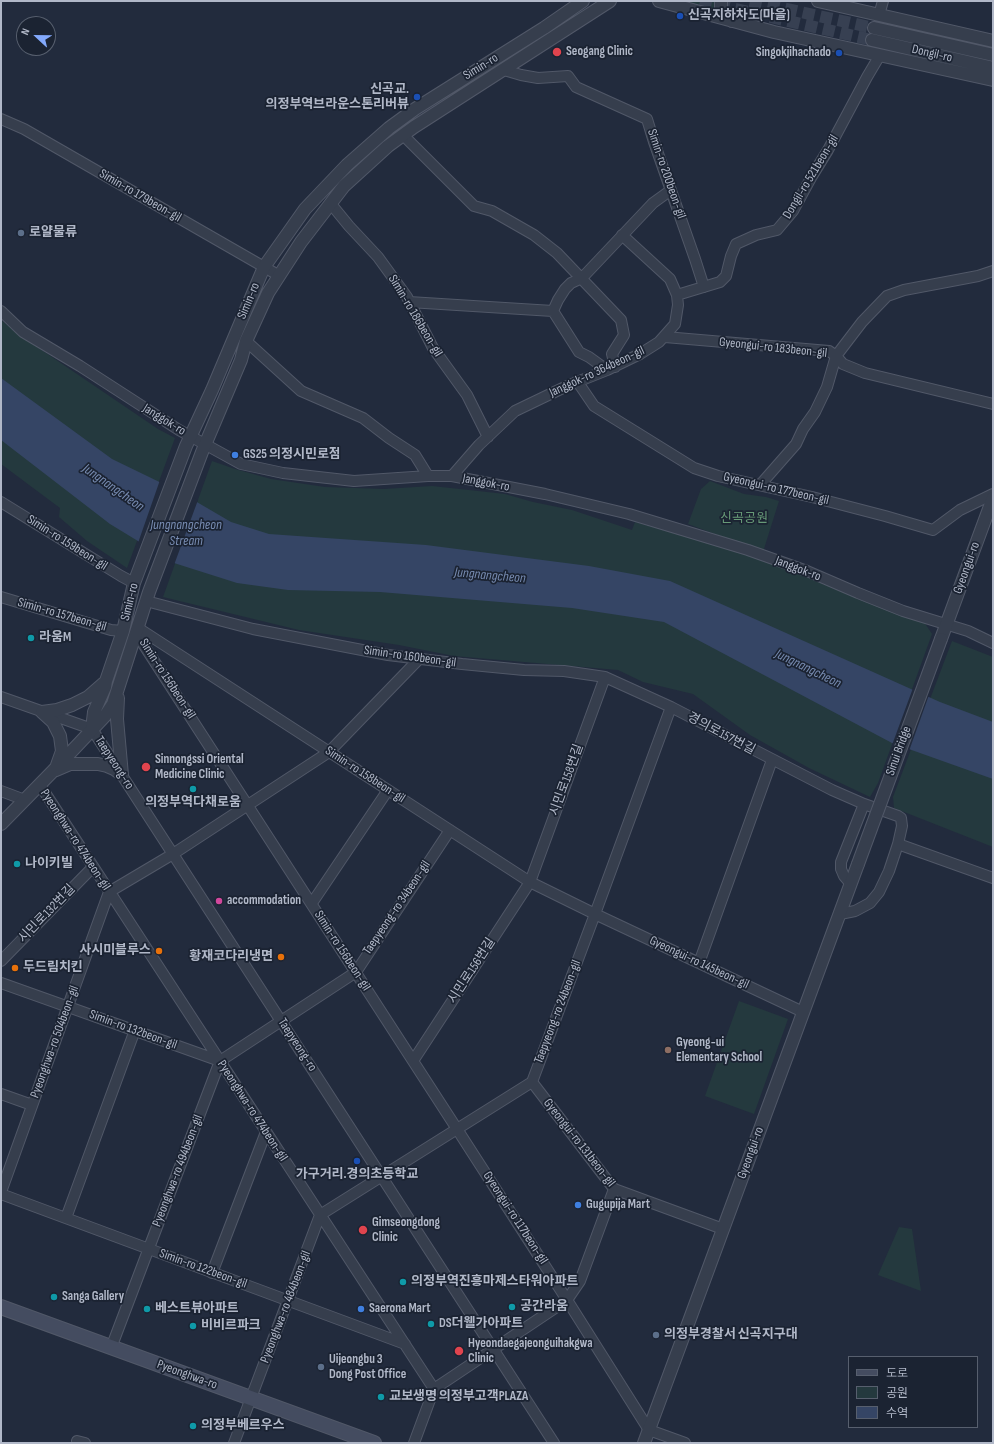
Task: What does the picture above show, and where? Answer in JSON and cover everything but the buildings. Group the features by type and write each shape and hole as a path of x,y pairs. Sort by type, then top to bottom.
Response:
{"main road":[{"name":"Pyeonghwa-ro","path":"1,1307 374,1443"}],"street":[{"path":"544,28 563,11 569,1"},
{"name":"Simin-ro","path":"92,729 94,712 105,688 123,631 134,582 188,441 212,390 264,267 305,209 347,165 384,133 415,109 544,28 583,1"},
{"name":"Simin-ro","path":"1,824 40,785 109,710 119,686 148,597 204,449 241,360 246,341 278,275 301,242 339,192 359,171 403,135 610,1"},
{"path":"659,1 774,32 993,80"},
{"path":"721,1 720,8 722,13 734,22"},
{"path":"818,1 993,41"},
{"path":"879,15 883,1"},
{"name":"Dongil-ro","path":"993,55 873,34 993,68"},
{"name":"Dongil-ro 521beon-gil","path":"704,287 720,282 726,276 736,244 756,235 778,230 793,211 880,55"},
{"name":"Simin-ro 200beon-gil","path":"504,70 538,78 568,76 576,87 647,119 704,287"},
{"name":"Simin-ro 179beon-gil","path":"1,118 24,129 278,275"},
{"path":"403,135 474,206 492,211 534,235 557,253 621,320 624,335 612,354 611,368 579,352 554,311"},
{"path":"554,311 558,300 565,289 571,283 582,278 653,203 671,190"},
{"name":"Simin-ro 186beon-gil","path":"331,204 378,257 409,302 433,348 467,395 488,437"},
{"name":"Janggok-ro 364beon-gil","path":"452,476 488,437 515,411 640,354 659,342 675,324 678,305 677,295 670,278 622,235"},
{"path":"760,485 796,444 803,429 815,412 827,387 836,356 862,322 887,296 904,290 978,276 993,271"},
{"path":"677,295 704,287"},
{"path":"409,302 554,311"},
{"name":"Janggok-ro","path":"1,311 23,332 80,366 188,441 241,464 283,473 354,481 428,476 452,476 545,494 552,497 629,514 765,556 807,571 892,607 968,631 993,643"},
{"name":"Gyeongui-ro 183beon-gil","path":"665,336 829,351 843,364 864,373 993,404"},
{"path":"246,341 301,391 363,418 389,438 415,455 428,476"},
{"name":"Gyeongui-ro 177beon-gil","path":"578,381 594,406 694,468 718,476 851,507 933,530 960,510 993,494"},
{"name":"Gyeongui-ro","path":"941,639 993,498"},
{"name":"Simin-ro 159beon-gil","path":"1,502 121,576 134,582"},
{"name":"Simin-ro 157beon-gil","path":"1,597 111,630 123,631"},
{"name":"Simin-ro 160beon-gil","path":"148,597 253,629 344,647 419,659 516,669 564,671 605,677 671,707"},
{"name":"Simin-ro 158beon-gil","path":"137,630 330,752 530,882 595,914"},
{"name":"Simin-ro 156beon-gil","path":"137,630 457,1129"},
{"name":"Sinui Bridge","path":"858,864 941,639"},
{"path":"109,892 173,854 330,752 419,659"},
{"name":"시민로158번길","path":"530,882 605,677"},
{"path":"42,712 58,710 88,697 106,681"},
{"path":"119,686 117,719 122,775"},
{"name":"Taepyeong-ro","path":"1,697 92,729 554,1443"},
{"name":"경의로157번길","path":"671,707 772,760 864,804 901,818 902,826 898,844"},
{"name":"Taepyeong-ro 24beon-gil","path":"532,1082 671,707"},
{"path":"42,712 53,722 62,744 62,751 59,761 53,771"},
{"path":"699,963 772,760"},
{"path":"53,771 70,764 98,764 114,769 122,775"},
{"name":"Pyeonghwa-ro 474beon-gil","path":"40,785 434,1389"},
{"path":"312,904 388,790"},
{"path":"1,791 25,800"},
{"path":"851,884 844,876 841,869 841,862 864,804"},
{"name":"Taepyeong-ro 34beon-gil","path":"220,1061 356,972 450,830"},
{"path":"840,914 855,911 870,903 879,892 889,871 898,844 993,878"},
{"name":"Gyeongui-ro","path":"644,1443 858,864"},
{"name":"시민로132번길","path":"1,961 93,867"},
{"name":"시민로156번길","path":"413,1061 530,882"},
{"name":"Pyeonghwa-ro 504beon-gil","path":"1,1193 109,892"},
{"name":"Gyeongui-ro 145beon-gil","path":"595,914 803,1012"},
{"name":"Simin-ro 132beon-gil","path":"1,983 220,1061"},
{"path":"66,1218 135,1030"},
{"name":"Pyeonghwa-ro 494beon-gil","path":"111,1348 220,1061"},
{"path":"320,1215 532,1082"},
{"name":"Gyeongui-ro 131beon-gil","path":"532,1082 614,1189 723,1229"},
{"path":"1,1094 32,1105"},
{"name":"Gyeongui-ro 117beon-gil","path":"457,1129 567,1300 648,1430"},
{"path":"212,1272 266,1132"},
{"path":"414,1443 434,1389 567,1300 580,1282 614,1189"},
{"name":"Simin-ro 122beon-gil","path":"1,1193 405,1344"},
{"name":"Pyeonghwa-ro 484beon-gil","path":"234,1443 320,1215"},
{"path":"648,1430 685,1443"}],"green space":[{"path":"683,1 718,1 715,10 713,11"},
{"path":"1,320 18,334 158,429 175,438 127,568 87,541 59,517 60,508 1,464"},
{"path":"212,461 271,479 325,487 384,489 432,486 505,494 533,502 572,510 632,530 635,522 750,555 785,567 813,580 924,622 932,634 878,783 870,797 809,768 750,735 693,694 643,682 618,670 454,656 399,645 299,630 163,597"},
{"name":"신곡공원","path":"710,481 744,494 766,497 779,501 763,552 688,524 701,489"},
{"path":"952,641 993,657 993,847 894,808 893,797"},
{"path":"739,1001 788,1019 754,1114 705,1096"},
{"path":"899,1227 912,1229 921,1291 878,1275"}],"water":[{"name":"Jungnangcheon Stream","path":"1,378 112,459 178,491 231,522 269,534 426,545 589,566 670,581 940,702 993,722 993,779 892,743 664,622 572,608 380,592 288,590 237,583 174,563 110,524 1,440"}],"pier":[{"path":"160,480 198,500 174,565 138,543"},
{"path":"913,688 929,695 909,751 892,745"}],"tunnel":[{"path":"700,1 872,40"},
{"path":"750,1 874,28"}],"place":[{"name":"신곡지하차도(마을)","path":"680,16"},
{"name":"Seogang Clinic","path":"557,52"},
{"name":"Singokjihachado","path":"839,53"},
{"name":"신곡교. 의정부역브라운스톤리버뷰","path":"417,97"},
{"name":"로얄물류","path":"21,233"},
{"name":"GS25 의정시민로점","path":"235,455"},
{"name":"라움M","path":"31,638"},
{"name":"Sinnongssi Oriental Medicine Clinic","path":"146,767"},
{"name":"의정부역다채로움","path":"193,789"},
{"name":"나이키빌","path":"17,864"},
{"name":"accommodation","path":"219,901"},
{"name":"사시미블루스","path":"159,951"},
{"name":"황재코다리냉면","path":"281,957"},
{"name":"두드림치킨","path":"15,968"},
{"name":"Gyeong-ui Elementary School","path":"668,1050"},
{"name":"가구거리.경의초등학교","path":"357,1161"},
{"name":"Gugupija Mart","path":"578,1205"},
{"name":"Gimseongdong Clinic","path":"363,1230"},
{"name":"의정부역진흥마제스타워아파트","path":"403,1282"},
{"name":"Sanga Gallery","path":"54,1297"},
{"name":"공간라움","path":"512,1307"},
{"name":"베스트뷰아파트","path":"147,1309"},
{"name":"Saerona Mart","path":"361,1309"},
{"name":"DS더웰가아파트","path":"431,1324"},
{"name":"비비르파크","path":"193,1326"},
{"name":"의정부경찰서 신곡지구대","path":"656,1335"},
{"name":"Hyeondaegajeonguihakgwa Clinic","path":"459,1351"},
{"name":"Uijeongbu 3 Dong Post Office","path":"321,1367"},
{"name":"교보생명 의정부고객PLAZA","path":"381,1397"},
{"name":"의정부베르우스","path":"193,1426"}],"water label":[{"name":"Jungnangcheon","path":"113,488"},
{"name":"Jungnangcheon","path":"490,576"},
{"name":"Jungnangcheon","path":"808,669"}]}
